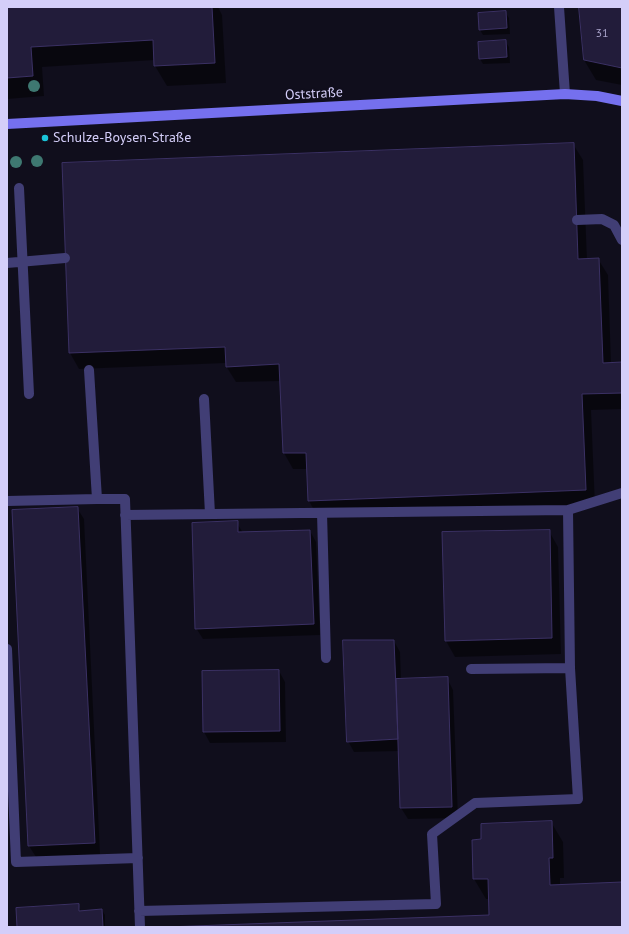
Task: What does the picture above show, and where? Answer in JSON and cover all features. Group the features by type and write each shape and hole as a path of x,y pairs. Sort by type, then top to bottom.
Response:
{"street":[{"path":"559,7 565,94"},
{"name":"Oststraße","path":"7,124 565,94 598,96 622,101"},
{"path":"19,188 29,394"},
{"path":"577,220 602,219 614,225 622,240"},
{"path":"7,263 65,258"},
{"path":"89,370 97,499"},
{"path":"204,400 210,514"},
{"path":"125,515 568,510 622,493"},
{"path":"7,501 125,499 140,927"},
{"path":"139,911 436,904 432,834 475,803 578,799 570,668 568,510"},
{"path":"322,513 326,658"},
{"path":"7,649 16,862 138,858"},
{"path":"471,669 570,668"}],"building":[{"path":"7,7 212,7 215,63 154,66 153,40 31,47 33,76 7,78"},
{"path":"579,7 622,7 622,68 584,60"},
{"path":"506,11 507,28 479,30 478,13"},
{"path":"506,40 507,57 479,59 478,42"},
{"path":"574,143 578,259 599,258 603,363 622,362 622,393 582,394 586,490 308,501 306,453 283,453 279,364 226,367 225,347 69,353 62,163"},
{"path":"78,507 95,843 28,846 12,510"},
{"path":"238,521 238,532 310,530 314,624 195,629 192,523"},
{"path":"550,530 552,638 445,641 442,532"},
{"path":"343,640 394,640 398,739 347,742"},
{"path":"279,670 280,731 203,732 202,671"},
{"path":"448,677 452,807 400,808 396,679"},
{"path":"552,821 553,858 549,858 550,885 622,882 622,927 166,927 489,915 488,879 473,879 472,840 481,839 481,824"},
{"path":"79,904 79,911 102,909 103,927 17,927 16,908"}],"place":[{"name":"Schulze-Boysen-Straße","path":"45,138"}]}
